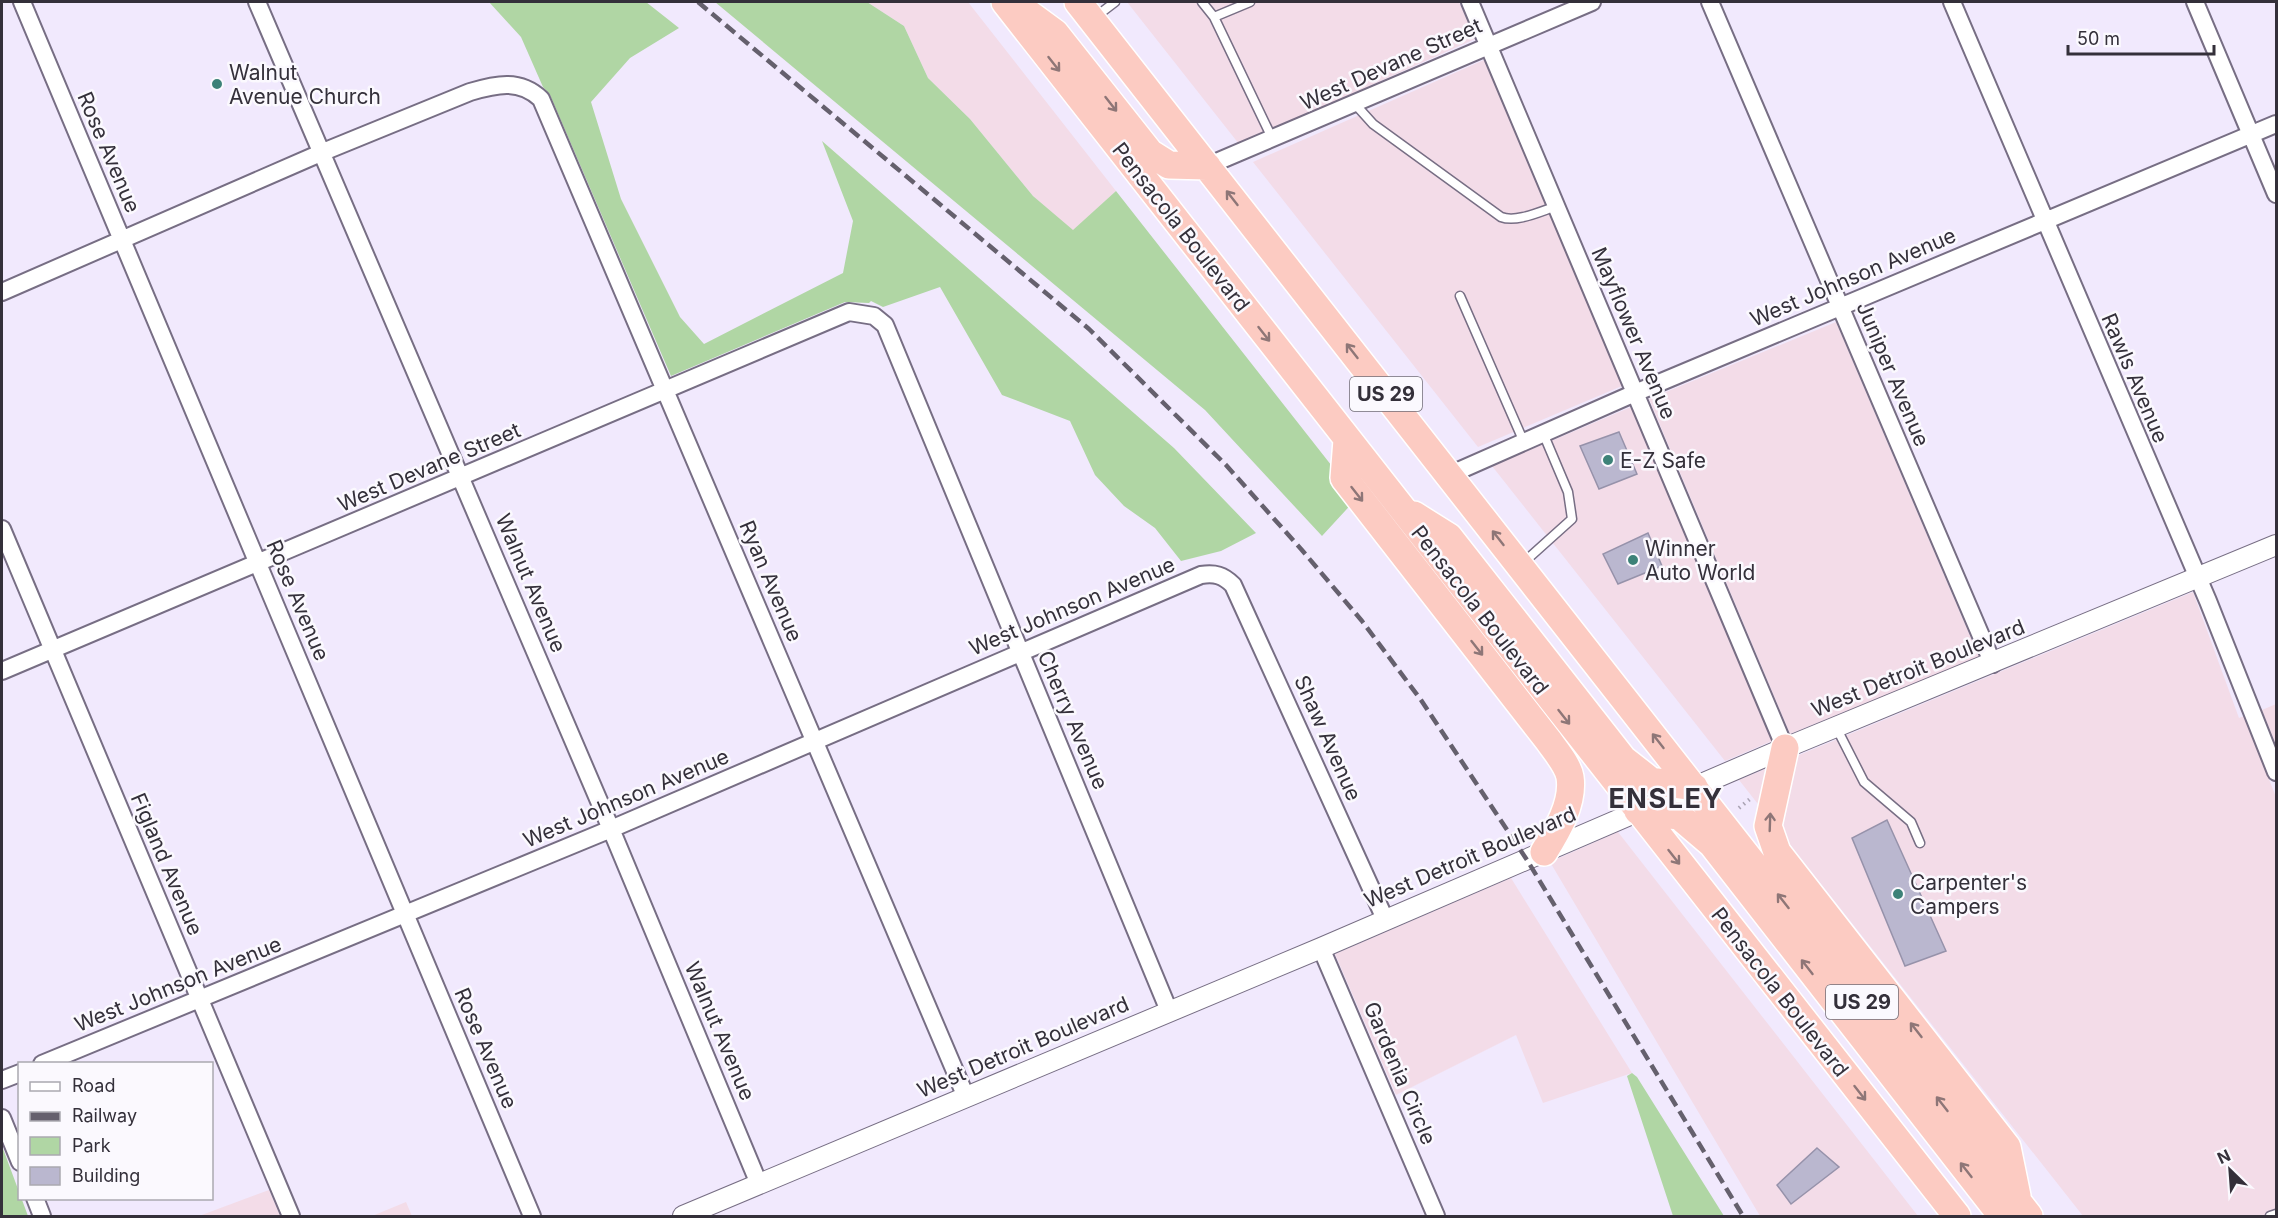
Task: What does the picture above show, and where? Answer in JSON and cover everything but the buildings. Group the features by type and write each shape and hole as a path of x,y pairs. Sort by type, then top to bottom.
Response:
{"highway":[{"name":"Pensacola Boulevard","path":"1005,2 1957,1216"},
{"path":"1013,2 1055,33 1150,153 1169,165 1207,166"},
{"name":"US 29","path":"1085,11 1694,787 2017,1212"},
{"path":"1347,440 1344,478 1548,740 1570,776 1568,802 1558,829 1544,852"},
{"path":"1398,505 1449,537 1623,759 1651,781 1694,787"},
{"path":"1785,748 1768,826 1777,852 2007,1147 2017,1212"},
{"path":"1638,811 1678,816 1712,844 2017,1212"}],"street":[{"name":"Rose Avenue","path":"22,2 532,1216"},
{"name":"Walnut Avenue","path":"257,2 462,478 759,1184"},
{"name":"Mayflower Avenue","path":"1470,2 1785,748"},
{"name":"West Devane Street","path":"1207,166 1273,140 1592,2"},
{"name":"Juniper Avenue","path":"1710,2 1993,664"},
{"name":"Rawls Avenue","path":"1952,2 2277,772"},
{"path":"2195,2 2277,194"},
{"name":"Ryan Avenue","path":"323,152 470,92 492,86 515,84 527,87 541,99 966,1097"},
{"name":"West Johnson Avenue","path":"1449,475 1523,440 2277,124"},
{"path":"2,292 323,152"},
{"name":"West Devane Street","path":"2,671 462,478 849,312 874,316"},
{"name":"Cherry Avenue","path":"874,316 885,325 1169,1011"},
{"name":"Figland Avenue","path":"2,529 291,1216"},
{"name":"West Detroit Boulevard","path":"683,1216 1321,948 1785,748 2277,545"},
{"name":"West Johnson Avenue","path":"47,1062 406,916 1201,574 1213,573 1226,578"},
{"name":"Shaw Avenue","path":"1226,578 1233,585 1385,919"},
{"name":"Gardenia Circle","path":"1321,948 1436,1216"},
{"path":"2,1080 18,1074"},
{"path":"2,1118 18,1157"},
{"path":"35,1200 42,1216"}],"lane":[{"path":"1085,11 1115,2"},
{"path":"1202,2 1214,17 1273,140"},
{"path":"1214,17 1250,2"},
{"path":"1355,104 1365,118 1501,217 1506,219 1533,214 1557,206"},
{"path":"1460,296 1523,440"},
{"path":"1520,566 1572,519 1568,492 1543,432"},
{"path":"1836,727 1864,782 1911,822 1920,843"},
{"path":"2270,1216 2277,1214"}],"shaded area":[{"path":"867,2 968,2 1116,191 1073,231 1033,196 970,119 928,78 904,26"},
{"path":"1127,2 1459,2 1475,39 1239,144"},
{"path":"1493,56 1636,380 1478,447 1253,162"},
{"path":"1836,322 1979,657 1790,734 1649,399"},
{"path":"1631,407 1772,741 1725,761 1492,466"},
{"path":"2193,592 2239,718 2244,716 2276,797 2276,1216 2083,1216 1739,780"},
{"path":"2276,704 2276,745 2262,710"},
{"path":"1618,832 1918,1216 1760,1216 1550,862"},
{"path":"1511,878 1632,1073 1543,1103 1516,1035 1396,1095 1335,954"},
{"path":"269,1190 280,1216 199,1216"},
{"path":"406,1202 412,1216 372,1216"}],"green space":[{"path":"489,2 646,2 679,28 630,58 591,102 621,199 680,317 704,344 843,273 853,221 822,141 1174,448 1256,533 1221,551 1181,561 1155,528 1124,506 1095,475 1070,421 1002,395 940,287 883,307 871,301 869,303 845,302 671,376 550,95 543,87 521,37"},
{"path":"715,2 867,2 904,26 928,78 970,119 1033,196 1073,230 1116,191 1357,498 1322,536 1205,410"},
{"path":"1632,1073 1637,1077 1724,1216 1673,1216 1627,1076"},
{"path":"2,1146 18,1189 18,1200 22,1200 28,1216 2,1216"}],"railway":[{"path":"698,2 1089,329 1226,465 1301,549 1362,621 1421,700 1527,860 1743,1216"}],"place":[{"name":"Walnut Avenue Church","path":"217,84"},
{"name":"E-Z Safe","path":"1608,460"},
{"name":"Winner Auto World","path":"1633,560"},
{"name":"Carpenter's Campers","path":"1898,894"}],"district":[{"name":"ENSLEY","path":"1666,798"}]}
